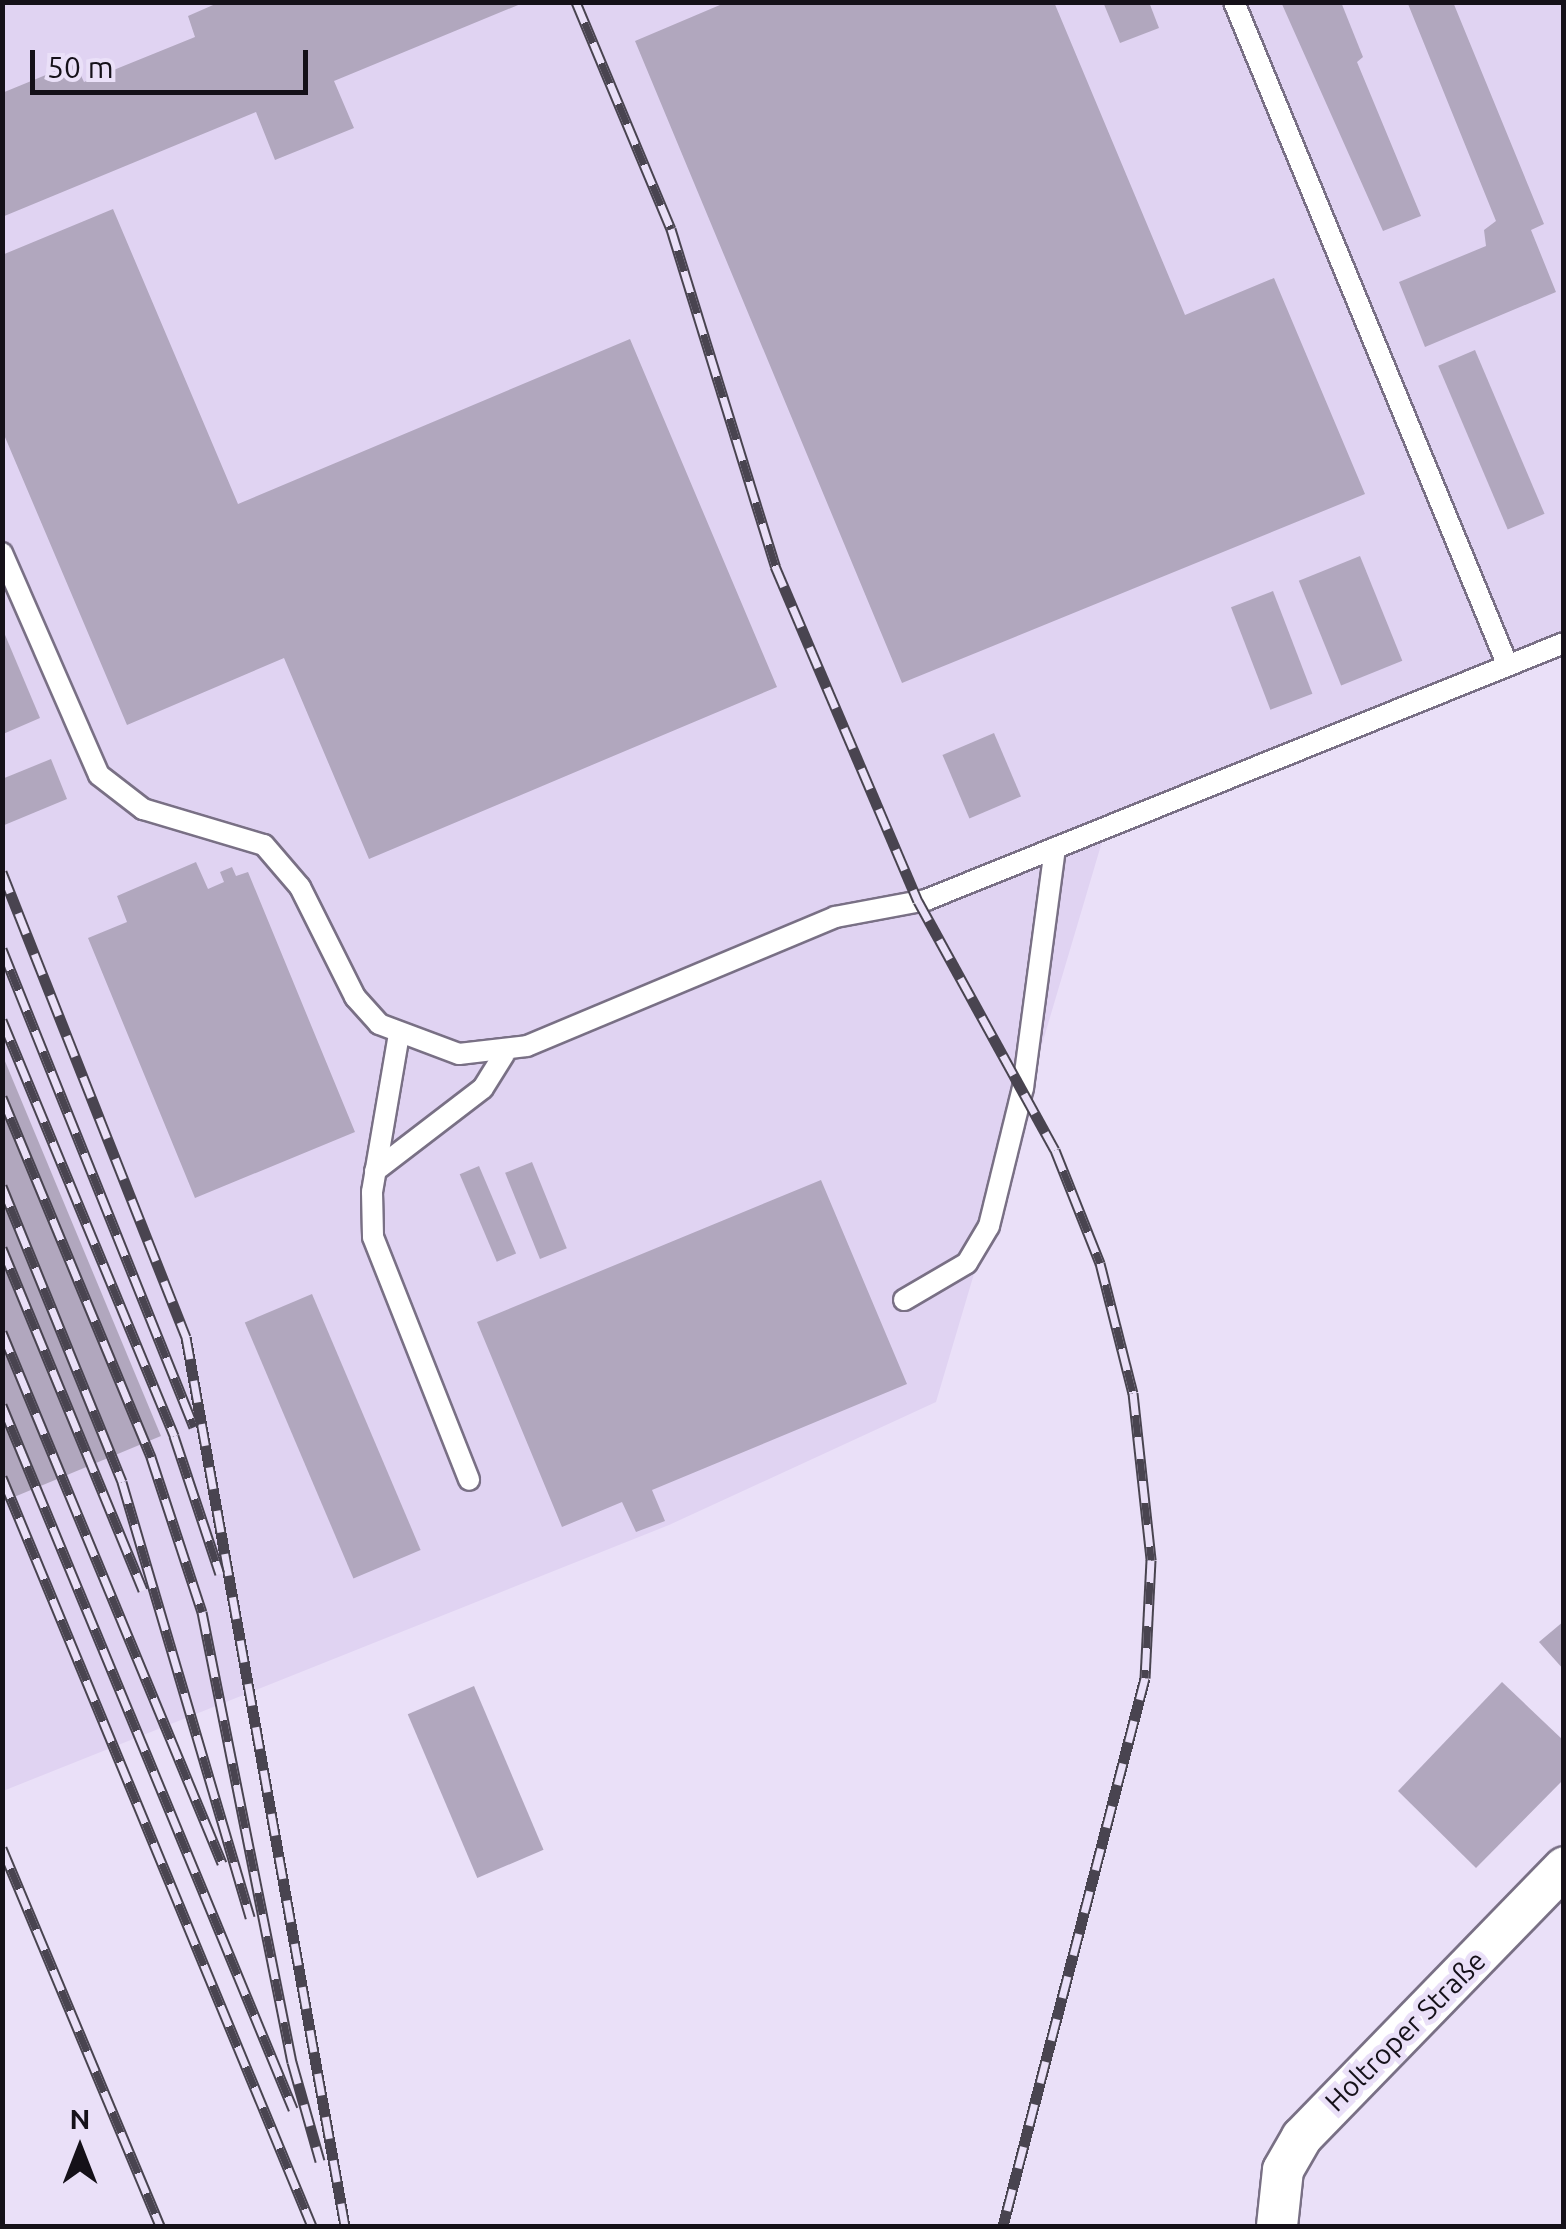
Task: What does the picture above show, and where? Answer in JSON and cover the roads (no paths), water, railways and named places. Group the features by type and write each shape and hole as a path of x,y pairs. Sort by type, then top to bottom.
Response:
{"street":[{"name":"Holtroper Straße","path":"1276,2218 1283,2170 1302,2136 1564,1868"}],"lane":[{"path":"1234,2 1508,666"},
{"path":"2,553 99,775 143,809 264,844 300,886 355,997 399,1034 458,1054 504,1054 835,917 926,900 1564,643"},
{"path":"904,1300 967,1263 989,1226 1023,1088 1055,848"},
{"path":"399,1034 376,1171 380,1262 470,1480"},
{"path":"376,1171 483,1088 504,1054"}],"railway":[{"path":"576,2 671,229 775,566 918,901 1055,1150 1100,1263 1133,1393 1151,1560 1145,1678 1003,2226"},
{"path":"2,872 186,1337 345,2226"},
{"path":"2,949 194,1427"},
{"path":"2,1020 174,1436 220,1574"},
{"path":"2,1097 151,1457 202,1612 292,2062 320,2161"},
{"path":"2,1186 122,1482 250,1918"},
{"path":"2,1248 143,1590"},
{"path":"2,1332 222,1863"},
{"path":"2,1405 293,2109"},
{"path":"2,1477 312,2226"},
{"path":"2,1848 160,2226"}]}
